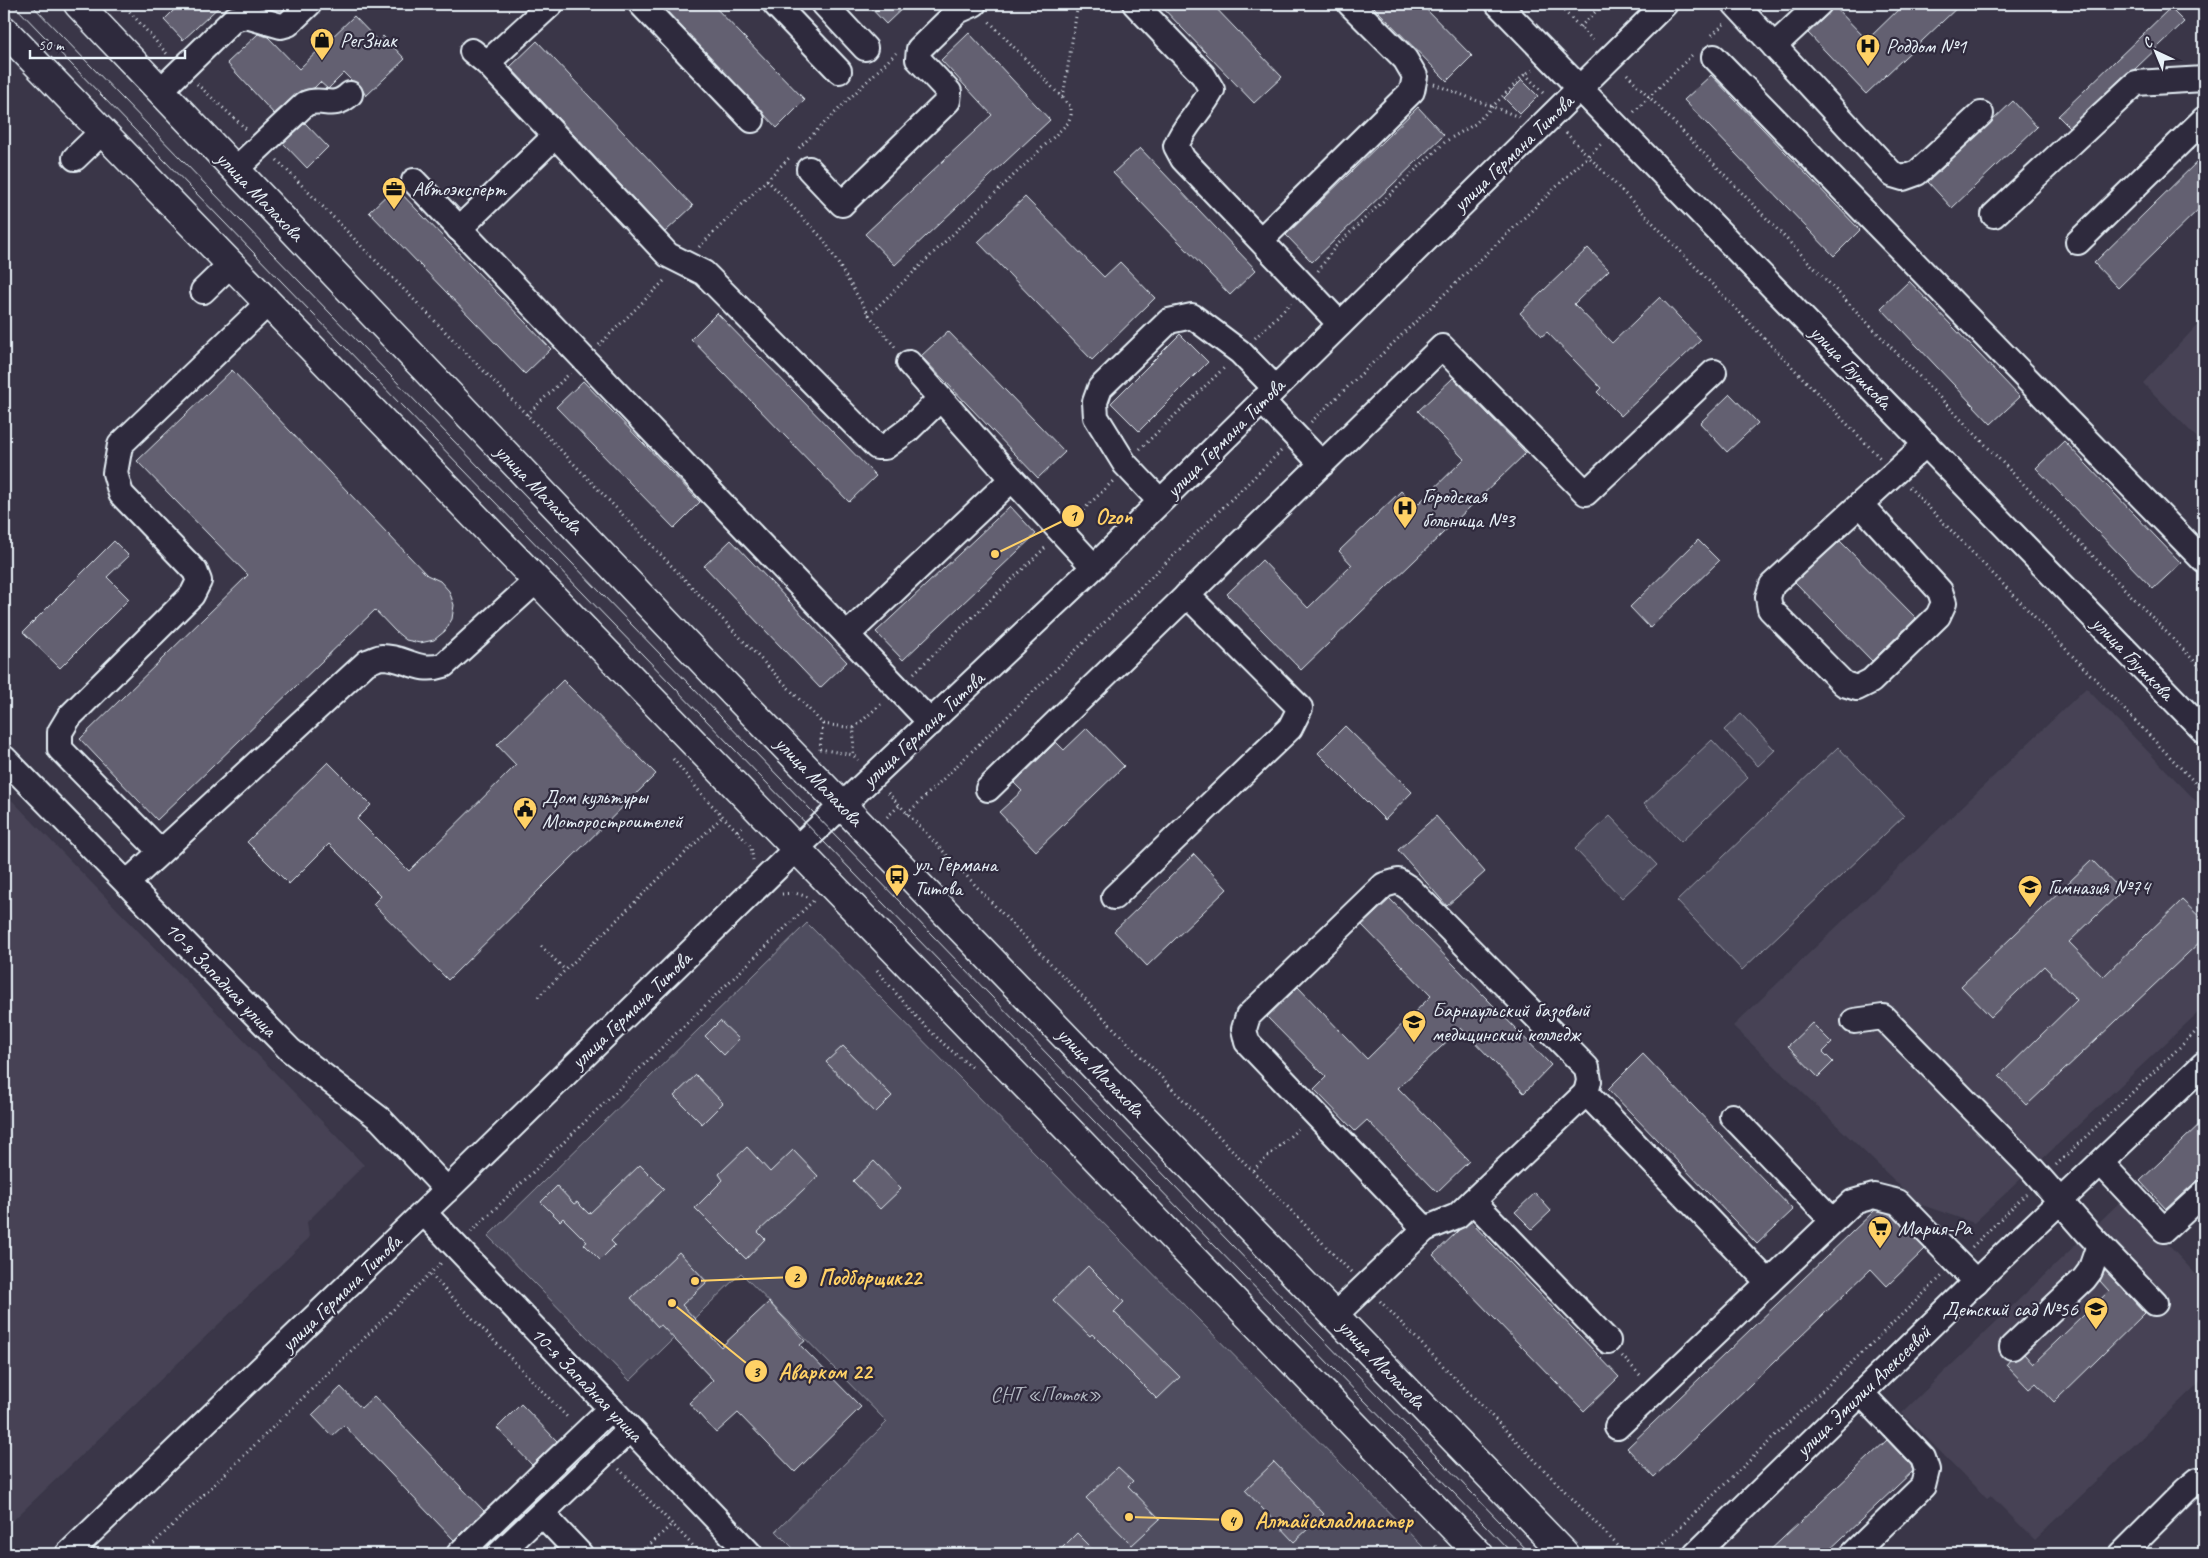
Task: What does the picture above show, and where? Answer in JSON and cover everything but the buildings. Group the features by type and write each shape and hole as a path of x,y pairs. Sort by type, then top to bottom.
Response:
{"main road":[{"name":"улица Малахова","path":"78,4 842,805 1565,1554"},
{"path":"4,30 230,265 798,848 1479,1554"}],"street":[{"path":"160,91 234,19 246,16 282,26 288,24 309,4"},
{"path":"551,4 480,57 668,255 704,273 877,447 885,447 908,430 940,399"},
{"path":"641,4 752,120"},
{"path":"775,4 839,71"},
{"path":"824,4 866,48"},
{"path":"809,169 842,204 948,101 949,92 918,59 919,49 958,11 973,4"},
{"path":"1135,4 1204,75 1212,90 1204,106 1180,134 1176,146 1184,159 1340,324"},
{"path":"1261,240 1412,91 1415,76 1405,59 1350,4"},
{"name":"улица Глушкова","path":"1498,4 2204,731"},
{"name":"улица Германа Титова","path":"68,1554 424,1213 842,805 1094,567 1664,4"},
{"path":"1774,46 1819,4"},
{"path":"1737,6 1893,175 1902,178 1917,173 1981,114"},
{"path":"1706,49 2204,561"},
{"path":"1994,216 2136,83 2204,80"},
{"path":"235,170 305,104 310,102 336,103 342,101 350,94"},
{"path":"2078,242 2204,119"},
{"path":"74,158 102,132"},
{"path":"459,229 555,136"},
{"path":"414,181 931,723"},
{"path":"202,291 230,265"},
{"path":"160,851 60,749 60,732 68,717 192,595 199,581 195,571 121,494 115,473 120,445 268,304"},
{"path":"1160,501 1126,465 1096,417 1095,402 1100,388 1168,321 1192,316 1240,352 1296,436 1322,464"},
{"path":"988,789 1442,347 1586,493 1714,372"},
{"path":"909,363 1012,479 1094,567"},
{"path":"1860,504 1940,591 1944,603 1938,616 1871,681 1857,688 1844,684 1770,609 1768,597 1772,585 1860,504 1926,444"},
{"path":"847,635 1012,479"},
{"path":"127,883 367,662 382,657 418,668 434,669 444,665 537,580"},
{"path":"1114,897 1290,728 1300,708 1187,595"},
{"name":"10-я Западная улица","path":"4,758 290,1050 380,1119 447,1190"},
{"path":"1335,1315 1425,1229 1457,1216 1586,1094 1589,1081 1587,1068 1409,888 1398,881 1384,885 1248,1016 1244,1029 1247,1042 1425,1229"},
{"path":"1854,1021 1883,1017 2062,1200 2099,1245 2155,1303"},
{"name":"улица Эмилии Алексеевой","path":"1696,1554 2204,1064"},
{"path":"1586,1094 1768,1282"},
{"path":"1732,1116 1832,1220"},
{"path":"2101,1163 2164,1230 2204,1193"},
{"path":"1617,1427 1853,1202 1874,1196 1898,1202 1976,1282"},
{"path":"1473,1201 1608,1341"},
{"name":"10-я Западная улица","path":"424,1213 750,1554"},
{"path":"2012,1347 2084,1279 2090,1271 2099,1245"},
{"path":"1853,1554 1923,1486 1927,1470 1923,1458 1861,1393"},
{"path":"459,1554 610,1408"},
{"path":"499,1554 630,1429"},
{"path":"2122,1554 2186,1490 2198,1480 2204,1480"},
{"path":"542,1514 580,1554"}],"path":[{"path":"869,315 1068,123 1071,115 1071,107 973,4"},
{"path":"1063,98 1078,4"},
{"path":"1557,4 1593,40"},
{"path":"1580,27 1603,4"},
{"path":"1633,112 1706,49 1737,6"},
{"path":"527,415 901,48"},
{"path":"853,755 854,728 1062,532 1126,465 1306,288 1335,247 1446,141 1474,124 1525,74 1537,68"},
{"path":"1525,74 1546,96 1542,100"},
{"path":"1628,74 2204,671"},
{"path":"1415,76 1523,119"},
{"path":"1566,133 1589,156"},
{"path":"907,814 1296,436 1602,143"},
{"path":"262,144 527,415 823,724 854,728"},
{"path":"767,180 824,240 869,315 909,363"},
{"path":"823,724 820,749 853,755 862,764"},
{"path":"669,754 704,797 751,847 754,858 752,864 754,866"},
{"path":"888,792 899,806 1626,1554"},
{"path":"887,817 899,806"},
{"path":"538,997 723,816"},
{"path":"737,831 742,826"},
{"path":"782,895 790,893 806,895"},
{"path":"471,1232 813,901"},
{"path":"541,946 565,970"},
{"path":"1652,1554 2204,1024"},
{"path":"1254,1170 1315,1113"},
{"path":"143,1554 431,1275 447,1256"},
{"path":"431,1275 584,1434"},
{"path":"1608,1341 1655,1390"},
{"path":"604,1454 702,1554"},
{"path":"640,1554 672,1524"}],"shaded area":[{"path":"2204,318 2204,445 2143,383"},
{"name":"Гимназия №74","path":"2086,688 2204,809 2204,1007 1974,1223 1919,1204 1733,1026"},
{"path":"4,792 364,1165 307,1222 309,1238 4,1529"},
{"name":"Детский сад №56","path":"2124,1198 2204,1283 2204,1378 2035,1540 1991,1496 1987,1499 1902,1413"}],"green space":[{"path":"1741,714 1775,750 1758,766 1724,730"},
{"path":"1712,740 1748,778 1681,842 1644,804"},
{"path":"1838,747 1904,816 1742,970 1677,901"},
{"path":"1610,816 1657,865 1622,898 1575,849"},
{"name":"СНТ «Поток»","path":"807,923 1430,1554 799,1554 776,1531 887,1422 741,1273 630,1381 488,1236"}],"tram line":[{"path":"13,4 1513,1554"},
{"path":"31,4 1531,1554"}],"place":[{"name":"РегЗнак","path":"322,61"},
{"name":"Роддом №1","path":"1868,67"},
{"name":"Автоэксперт","path":"394,210"},
{"name":"Городская больница №3","path":"1405,529"},
{"name":"Ozon","path":"995,554"},
{"name":"Дом культуры Моторостроителей","path":"525,830"},
{"name":"ул. Германа Титова","path":"897,897"},
{"name":"Гимназия №74","path":"2030,908"},
{"name":"Барнаульский базовый медицинский колледж","path":"1414,1043"},
{"name":"Мария-Ра","path":"1880,1249"},
{"name":"Подборщик22","path":"695,1281"},
{"name":"Аварком 22","path":"672,1303"},
{"name":"Детский сад №56","path":"2096,1330"},
{"name":"Алтайскладмастер","path":"1129,1517"}]}
